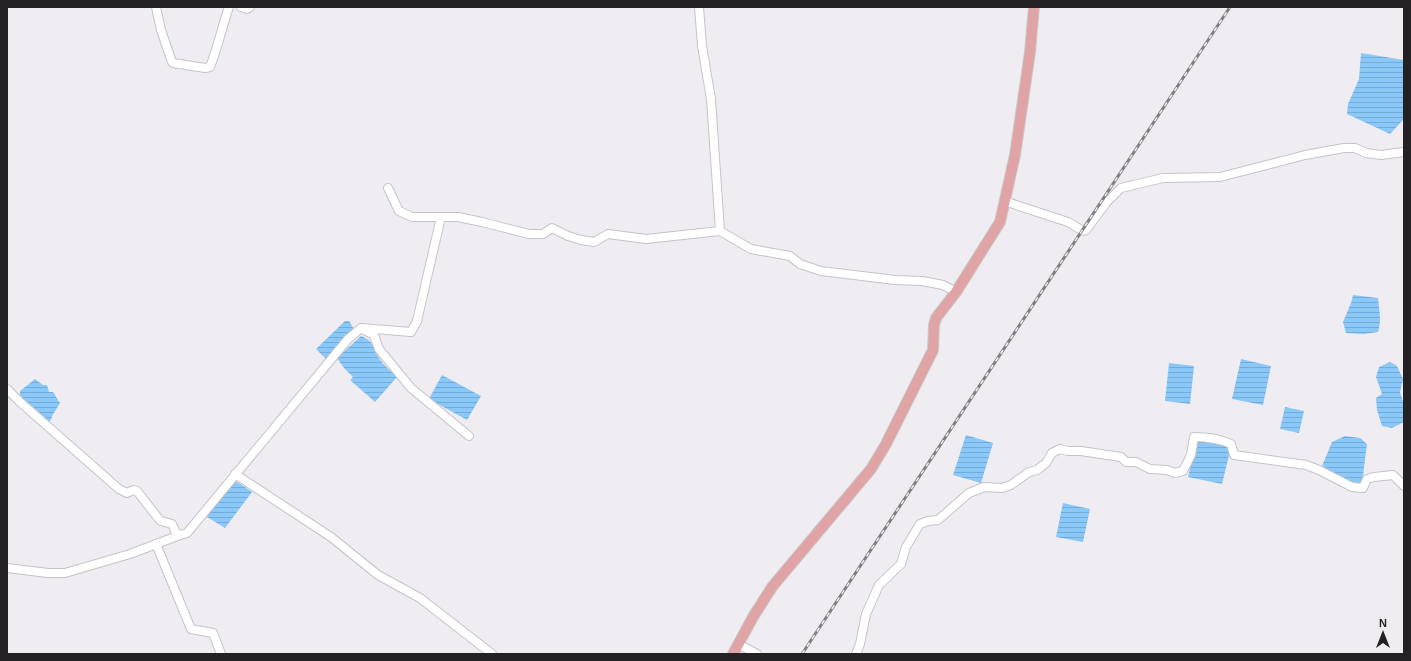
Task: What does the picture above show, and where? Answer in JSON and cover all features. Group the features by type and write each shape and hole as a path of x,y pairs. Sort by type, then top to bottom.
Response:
{"main road":[{"path":"733,654 753,617 772,587 871,469 886,444 933,350 934,325 936,318 956,292 1000,222 1015,155 1030,52 1034,7"}],"street":[{"path":"156,7 160,30 172,62 205,68 210,67 229,7"},
{"path":"240,7 245,9 249,9 250,7"},
{"path":"698,7 702,46 711,99 720,231"},
{"path":"1004,201 1068,222 1082,231 1086,230 1106,203 1121,188 1163,178 1220,177 1305,155 1344,148 1355,148 1366,153 1381,155 1404,152"},
{"path":"388,188 399,211 412,217 458,217 529,234 543,234 552,228 574,238 594,242 608,234 646,239 720,231 751,249 790,256 800,264 821,271 895,280 922,281 943,285 956,292"},
{"path":"7,568 48,573 65,573 130,554 187,533 348,339 361,328 411,332 417,321 440,217"},
{"path":"361,328 374,335 380,349 411,388 469,436"},
{"path":"7,390 119,490 127,493 133,490 137,491 158,518 161,521 172,524 176,533 180,535"},
{"path":"856,654 860,644 866,614 876,591 881,583 901,564 906,547 920,524 938,520 969,493 984,487 1002,488 1011,485 1029,472 1037,470 1046,462 1052,453 1060,449 1121,457 1126,462 1136,462 1150,469 1167,470 1175,473 1183,471 1191,455 1194,437 1201,437 1222,440 1231,444 1234,455 1306,466 1319,470 1352,487 1363,488 1367,480 1374,477 1393,475 1404,486"},
{"path":"235,474 331,537 378,575 420,598 492,654"},
{"path":"156,544 191,628 213,633 221,654"},
{"path":"738,644 757,654"}],"water":[{"path":"1361,53 1404,60 1404,119 1390,134 1347,114 1348,104 1359,79"},
{"path":"1353,295 1378,298 1380,319 1378,332 1364,334 1346,333 1343,322"},
{"path":"345,321 349,321 354,329 326,359 316,349"},
{"path":"361,336 369,340 381,361 397,377 375,402 350,380 353,377 337,358"},
{"path":"1241,359 1271,366 1263,405 1232,399"},
{"path":"1390,362 1397,366 1403,379 1400,392 1404,405 1404,422 1392,428 1382,426 1377,410 1376,398 1382,394 1376,377 1379,367"},
{"path":"1169,363 1194,366 1190,404 1165,401"},
{"path":"442,375 481,396 467,420 429,399"},
{"path":"35,379 43,385 47,385 49,392 53,392 60,403 51,420 45,423 20,395 20,391"},
{"path":"1285,407 1304,411 1299,433 1280,429"},
{"path":"966,435 993,443 981,483 953,475"},
{"path":"1345,436 1360,438 1367,444 1362,483 1345,481 1322,466 1332,442"},
{"path":"1197,439 1231,447 1222,484 1188,477"},
{"path":"232,481 239,483 252,492 225,528 207,517 212,507"},
{"path":"1063,503 1090,509 1083,542 1056,537"}],"railway":[{"path":"802,654 1230,7"}]}
